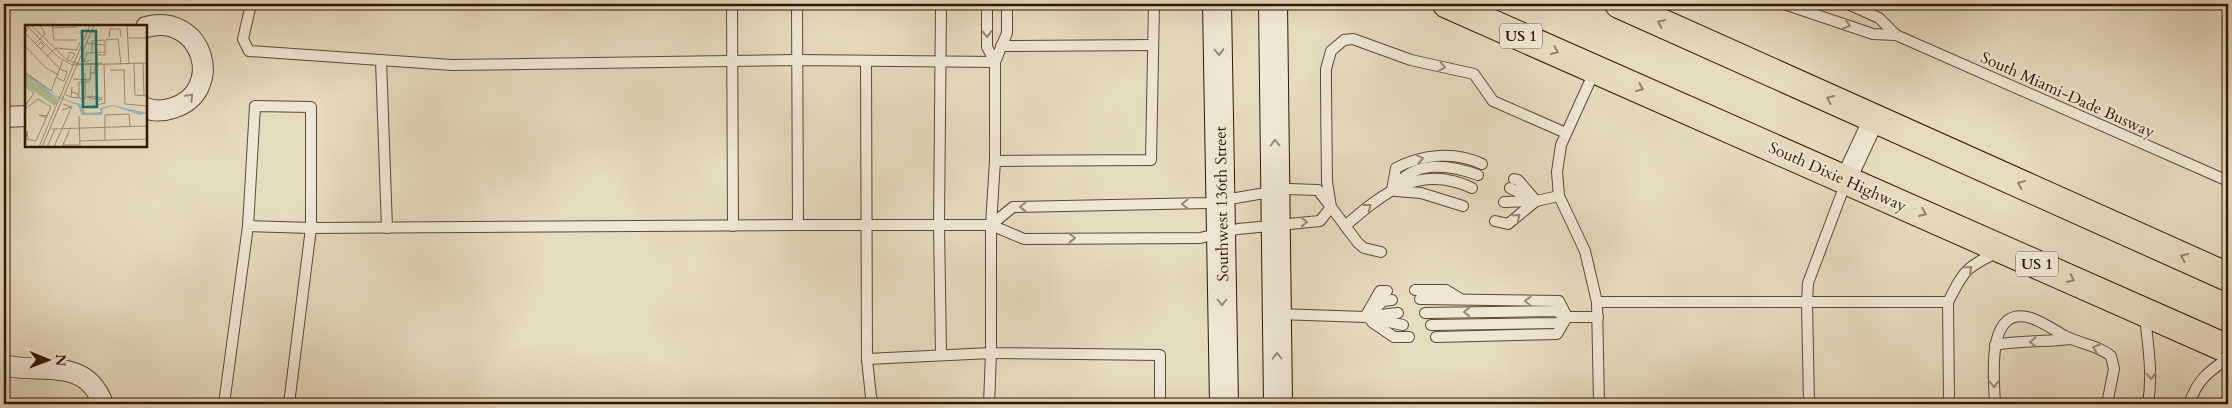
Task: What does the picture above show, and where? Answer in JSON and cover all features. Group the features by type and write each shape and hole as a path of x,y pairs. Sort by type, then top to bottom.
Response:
{"highway":[{"name":"South Dixie Highway","path":"1447,4 2228,349"},
{"path":"1618,4 2228,276"}],"street":[{"name":"Southwest 136th Street","path":"1217,4 1222,200 1224,404"},
{"path":"1272,4 1278,404"},
{"path":"148,26 156,24 171,26 185,32 195,42 202,56 204,70 200,85 192,97 180,106 166,110 148,108"},
{"path":"4,117 25,116"},
{"path":"1846,179 1874,119"},
{"path":"4,365 21,369 54,368 74,374 94,388 103,404"}],"lane":[{"path":"252,4 243,39 249,51 452,65 733,60 995,62"},
{"path":"732,4 733,226"},
{"path":"797,4 798,226"},
{"path":"941,4 939,225 941,355"},
{"path":"986,4 987,46 995,62"},
{"path":"988,404 991,225 996,161 995,62 1007,34 1007,4"},
{"path":"996,161 1151,160 1154,4"},
{"name":"South Miami-Dade Busway","path":"1784,4 1873,34 1896,35 2228,181"},
{"name":"South Miami-Dade Busway","path":"1848,4 1879,18 1896,35"},
{"path":"248,226 387,228 991,225 1024,239 1200,238 1222,232 1276,224 1320,221 1331,207 1327,182 1326,69 1331,51 1339,42 1353,39 1411,60 1474,74 1494,101 1566,134"},
{"path":"1002,46 1153,45"},
{"path":"381,60 387,228"},
{"path":"866,61 867,359 871,397 874,404"},
{"path":"1595,69 1561,145 1557,165 1560,196 1585,251 1597,302 1599,404"},
{"path":"224,404 248,226 255,106 311,106 311,228 289,404"},
{"path":"1392,190 1396,168 1409,161 1451,155 1461,156 1482,164"},
{"path":"1392,190 1402,178 1431,167 1447,166 1478,174"},
{"path":"1345,226 1368,206 1392,190 1417,181 1435,177 1452,180 1472,188"},
{"path":"1808,404 1808,283 1812,268 1838,207 1846,179"},
{"path":"1512,183 1518,180 1536,201"},
{"path":"991,225 1013,207 1206,203 1288,189 1318,190 1364,248 1380,252"},
{"path":"1392,190 1421,193 1463,206"},
{"path":"1504,202 1536,201 1560,196"},
{"path":"1495,221 1508,224 1536,201"},
{"path":"1949,404 1948,302 1970,265 2004,249"},
{"path":"1365,317 1380,291 1387,291"},
{"path":"1417,295 1460,299 1559,301 1567,316"},
{"path":"1365,317 1383,301 1392,300"},
{"path":"1597,302 1948,302"},
{"path":"1425,313 1556,311 1567,316 1598,317"},
{"path":"2144,312 2151,367 2151,386 2148,404"},
{"path":"1277,314 1365,317 1398,313"},
{"path":"1431,325 1558,323 1567,316"},
{"path":"1436,337 1557,334 1567,316"},
{"path":"1365,317 1403,325"},
{"path":"1365,317 1394,337 1409,337"},
{"path":"1995,404 1995,344 2002,326 2010,319 2019,317 2033,319 2071,339 2101,350 2111,356 2114,369 2106,404"},
{"path":"1995,344 2071,339"},
{"path":"867,359 990,353 1160,354 1160,404"},
{"path":"2189,404 2196,387 2203,377 2228,358"}]}
